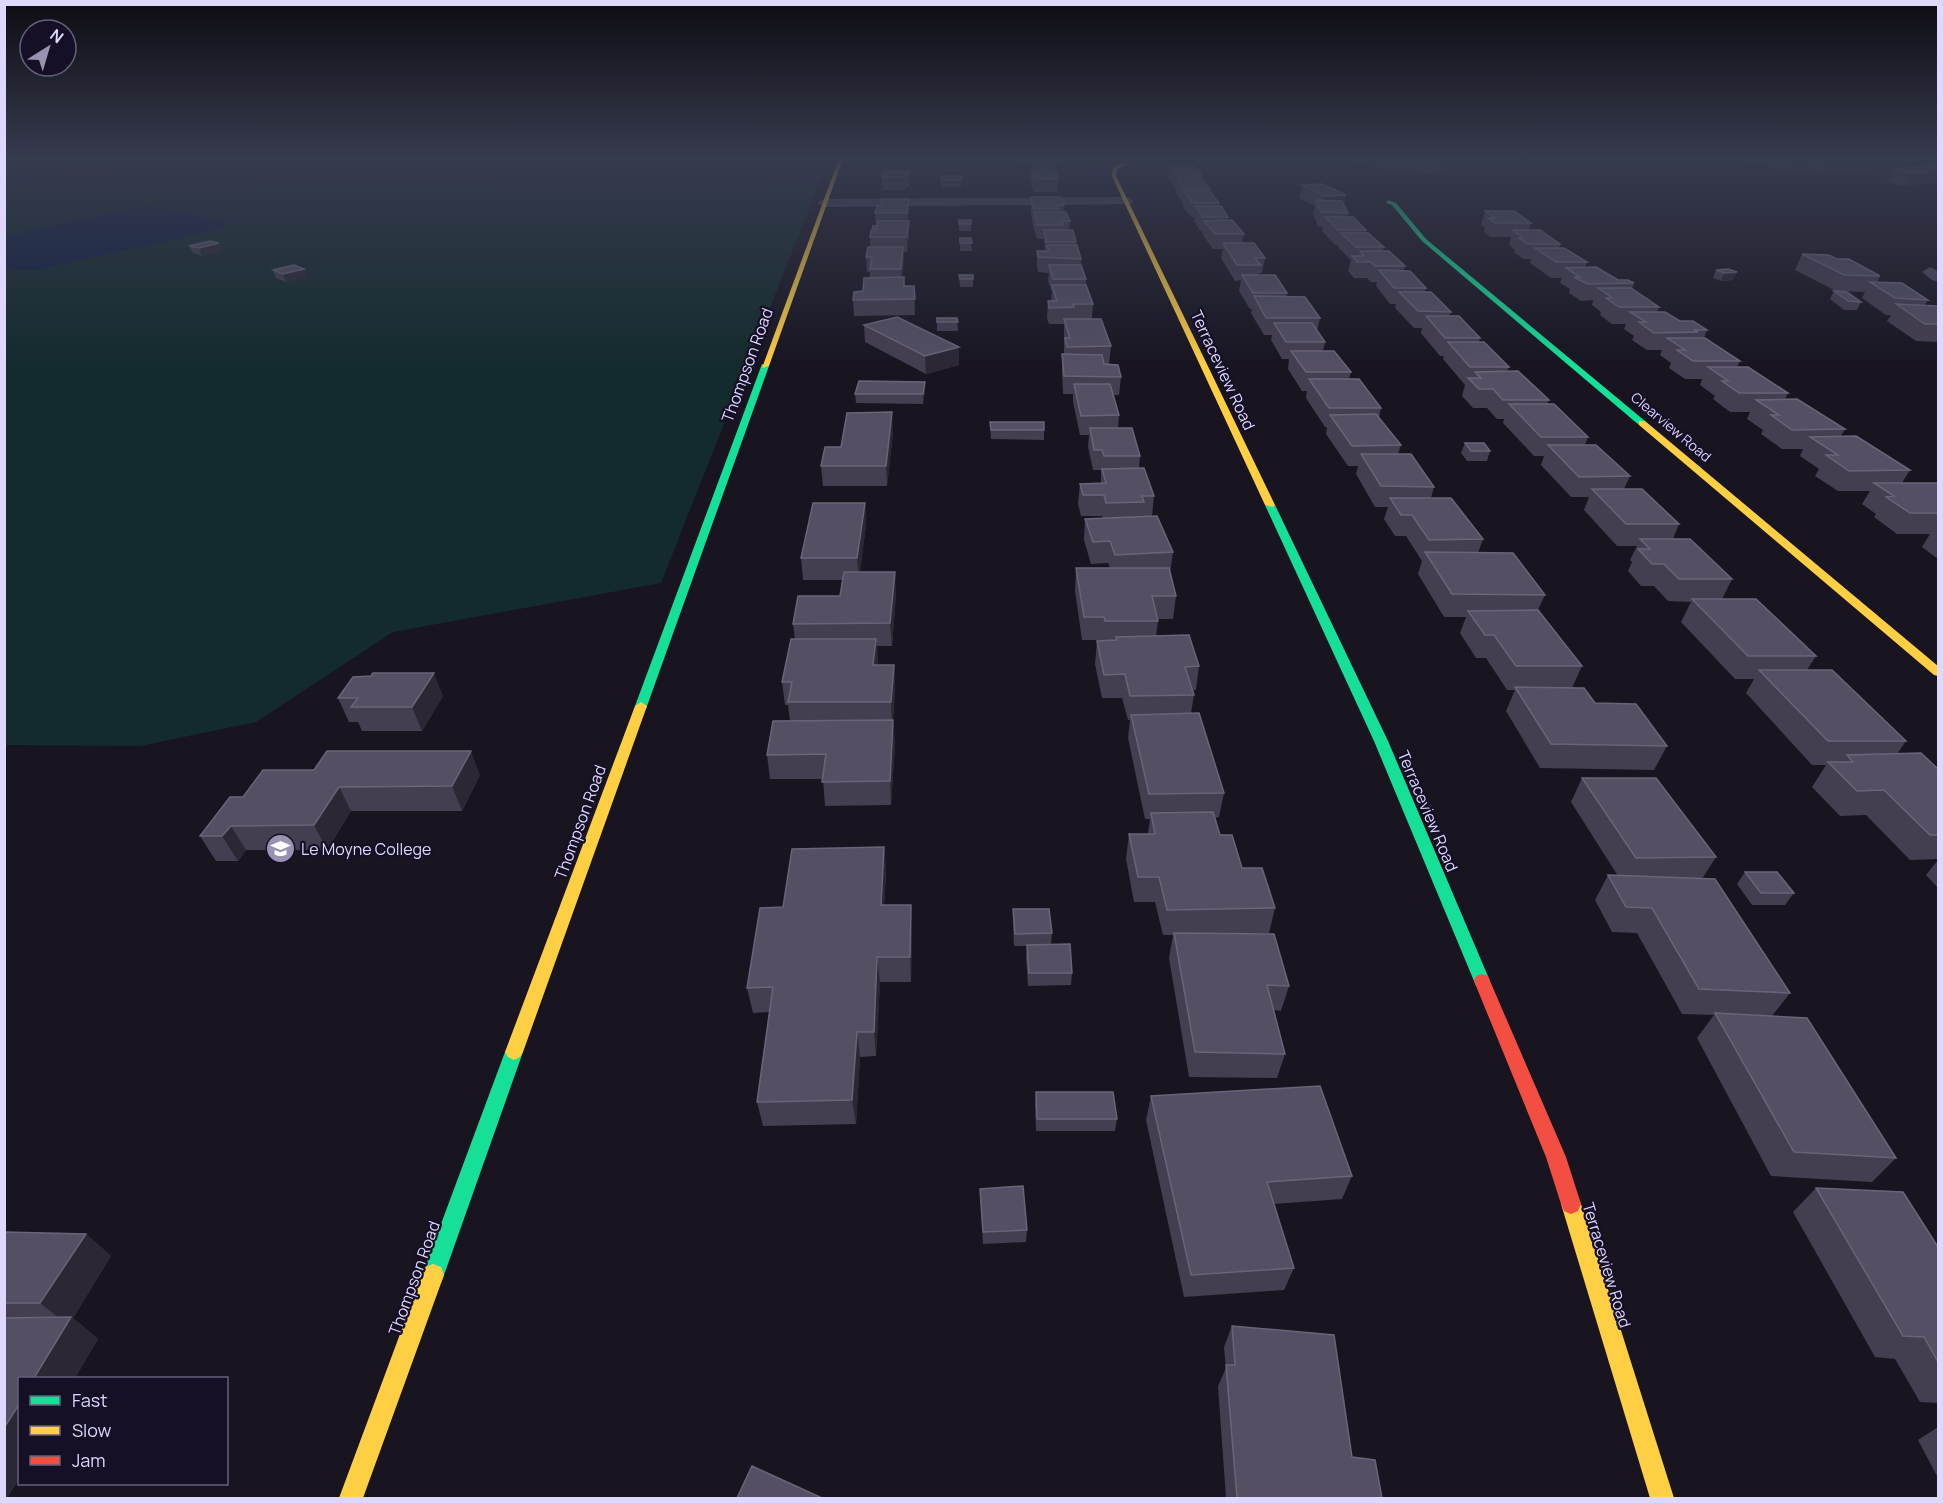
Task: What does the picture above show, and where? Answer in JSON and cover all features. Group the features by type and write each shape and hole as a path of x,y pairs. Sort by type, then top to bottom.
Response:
{"street":[{"name":"Thompson Road","path":"351,1498 816,226"},
{"name":"Terraceview Road","path":"1137,226 1381,741 1556,1157 1662,1498"},
{"name":"Clearview Road","path":"1412,226 1424,240 1938,672"}],"green space":[{"path":"5,226 802,226 661,583 393,632 256,722 140,746 5,745"}],"water":[{"path":"51,226 225,226 40,269 15,270 5,267 5,236"}],"building":[{"path":"873,226 908,226 907,237 870,237 871,231 877,229 872,229"},
{"path":"1208,226 1237,226 1244,234 1215,234"},
{"path":"1334,226 1362,226 1366,230 1338,230"},
{"path":"1044,230 1073,230 1076,242 1046,242"},
{"path":"1513,230 1540,230 1560,244 1527,244"},
{"path":"1341,233 1368,233 1384,247 1356,247"},
{"path":"960,238 971,238 972,243 960,243"},
{"path":"210,241 219,243 199,248 189,246"},
{"path":"1223,243 1254,243 1265,258 1255,258 1261,265 1237,265"},
{"path":"1047,245 1077,245 1081,259 1038,257 1037,251 1049,251"},
{"path":"868,247 903,247 901,269 870,269 872,257 866,257"},
{"path":"1535,248 1564,248 1587,262 1556,262"},
{"path":"1360,251 1389,251 1405,266 1375,266 1370,262 1357,262 1352,256 1364,256"},
{"path":"1802,254 1829,255 1837,259 1849,259 1880,276 1844,275"},
{"path":"294,265 304,269 283,274 273,270"},
{"path":"1049,265 1081,265 1086,279 1053,279"},
{"path":"1596,267 1618,280 1628,280 1634,283 1587,284 1574,277 1580,277 1566,268"},
{"path":"1728,269 1737,272 1724,273 1716,270"},
{"path":"1379,270 1410,271 1426,288 1394,288"},
{"path":"959,275 973,275 973,279 960,279"},
{"path":"1242,275 1275,275 1287,293 1253,293"},
{"path":"904,277 904,286 914,286 915,299 853,300 854,292 863,291 864,278"},
{"path":"1870,282 1902,283 1928,300 1895,298"},
{"path":"1052,285 1086,285 1093,304 1073,304 1074,307 1049,308 1048,301 1057,301"},
{"path":"1598,288 1631,288 1659,307 1619,307 1606,298 1612,298"},
{"path":"1834,291 1847,292 1861,302 1848,301"},
{"path":"1399,292 1431,292 1451,312 1418,311"},
{"path":"1254,296 1305,297 1320,318 1266,318"},
{"path":"1896,304 1937,306 1938,324 1925,324"},
{"path":"1630,312 1665,312 1680,321 1693,321 1707,330 1654,333 1639,322 1646,322"},
{"path":"1426,316 1459,316 1480,338 1445,338"},
{"path":"897,317 959,347 925,356 864,325"},
{"path":"937,318 957,318 958,322 937,322"},
{"path":"1064,319 1101,319 1111,346 1067,347 1065,338 1070,338"},
{"path":"1274,323 1312,323 1325,342 1286,342"},
{"path":"1667,338 1705,338 1740,361 1693,361 1677,350 1685,350"},
{"path":"1448,342 1484,342 1509,367 1470,367"},
{"path":"1291,351 1334,351 1351,372 1306,372"},
{"path":"1062,354 1102,355 1104,364 1118,365 1121,377 1064,376"},
{"path":"1708,367 1748,367 1788,393 1739,393 1722,381 1728,381"},
{"path":"1518,371 1549,400 1503,400 1493,389 1479,389 1468,378 1481,378 1475,372"},
{"path":"1309,379 1359,379 1381,408 1329,408"},
{"path":"859,381 925,382 923,394 855,394"},
{"path":"1074,384 1110,384 1119,415 1081,416"},
{"path":"1797,399 1845,429 1792,430 1771,415 1779,415 1756,400"},
{"path":"1509,404 1554,404 1588,437 1541,437"},
{"path":"892,412 886,466 821,466 825,447 841,447 847,413"},
{"path":"1376,414 1401,445 1352,446 1330,415"},
{"path":"990,422 1044,422 1044,430 991,430"},
{"path":"1090,428 1132,428 1140,456 1104,456 1102,450 1094,450"},
{"path":"1856,436 1910,470 1849,471 1826,455 1838,455 1810,437"},
{"path":"1465,443 1484,443 1490,451 1471,451"},
{"path":"1548,445 1596,445 1630,476 1579,477"},
{"path":"1361,454 1411,454 1434,487 1381,486"},
{"path":"1144,468 1154,496 1142,496 1144,502 1106,503 1104,495 1083,495 1080,484 1106,483 1102,469"},
{"path":"1874,483 1937,483 1938,513 1910,513 1886,497 1894,496"},
{"path":"1592,489 1642,489 1679,524 1626,524"},
{"path":"1390,498 1451,498 1483,539 1429,540 1412,515 1401,515"},
{"path":"813,503 865,503 857,558 801,558"},
{"path":"1157,516 1173,552 1115,555 1110,541 1093,542 1085,519"},
{"path":"1640,539 1690,539 1732,579 1679,579 1664,564 1652,564 1638,549 1650,549"},
{"path":"1425,552 1513,553 1545,595 1452,594"},
{"path":"1076,568 1169,568 1176,596 1152,596 1158,621 1105,621 1104,617 1084,617"},
{"path":"844,572 895,572 890,623 793,624 798,596 840,596"},
{"path":"1692,599 1756,599 1816,656 1748,656"},
{"path":"1538,610 1582,666 1516,666 1494,635 1485,635 1468,611"},
{"path":"1189,635 1199,666 1185,667 1194,695 1130,696 1125,674 1104,675 1097,641 1117,640 1116,637"},
{"path":"791,639 876,639 873,665 894,665 891,702 788,702 792,682 782,682"},
{"path":"1759,670 1832,670 1906,741 1828,741"},
{"path":"373,673 434,673 412,707 351,707 358,698 338,698 353,677 371,676"},
{"path":"1515,687 1584,688 1595,703 1636,704 1667,746 1551,744"},
{"path":"1199,713 1224,793 1149,794 1131,715"},
{"path":"893,720 890,781 822,782 826,754 767,755 773,721"},
{"path":"327,751 471,751 452,786 339,787 314,825 231,826 222,836 200,836 230,797 243,797 263,770 314,770"},
{"path":"1921,753 1938,769 1938,835 1930,835 1884,790 1857,791 1828,762 1853,762 1847,755"},
{"path":"1582,778 1656,778 1716,857 1636,858"},
{"path":"1213,812 1220,835 1232,835 1242,868 1262,868 1275,908 1167,910 1159,877 1138,877 1129,834 1155,834 1151,813"},
{"path":"884,847 881,905 911,905 910,957 877,957 874,1032 857,1032 852,1100 757,1102 773,987 747,988 760,908 783,907 792,849"},
{"path":"1745,872 1777,872 1794,893 1761,893"},
{"path":"1608,875 1715,879 1790,993 1699,989 1652,908 1626,907"},
{"path":"1013,909 1049,909 1052,933 1015,934"},
{"path":"1174,933 1274,934 1289,986 1267,985 1285,1054 1195,1052"},
{"path":"1070,944 1072,973 1029,973 1027,945"},
{"path":"1715,1013 1807,1018 1896,1158 1794,1152"},
{"path":"1320,1086 1352,1176 1267,1182 1294,1268 1191,1275 1151,1096"},
{"path":"1036,1092 1113,1092 1117,1119 1037,1119"},
{"path":"1023,1186 1027,1230 983,1232 980,1189"},
{"path":"1816,1188 1903,1192 1938,1247 1938,1362 1924,1337 1903,1336"},
{"path":"4,1232 86,1234 40,1303 4,1303"},
{"path":"71,1317 35,1377 18,1377 18,1406 4,1428 4,1318"},
{"path":"1232,1326 1334,1335 1352,1457 1375,1460 1382,1498 1237,1498 1226,1365 1235,1365"},
{"path":"752,1466 822,1498 737,1498"}],"traffic: fast":[{"path":"1412,226 1424,240 1642,423"},
{"path":"641,706 765,366"},
{"path":"1270,505 1381,741 1482,981"},
{"path":"433,1275 514,1052"}],"traffic: slow":[{"path":"765,366 816,226"},
{"path":"1138,226 1270,505"},
{"path":"1642,423 1938,672"},
{"path":"514,1052 641,706"},
{"path":"1571,1204 1662,1498"},
{"path":"351,1498 433,1275"}],"traffic: jam":[{"path":"1482,981 1556,1157 1571,1204"}],"place":[{"name":"Le Moyne College","path":"280,849"}]}
